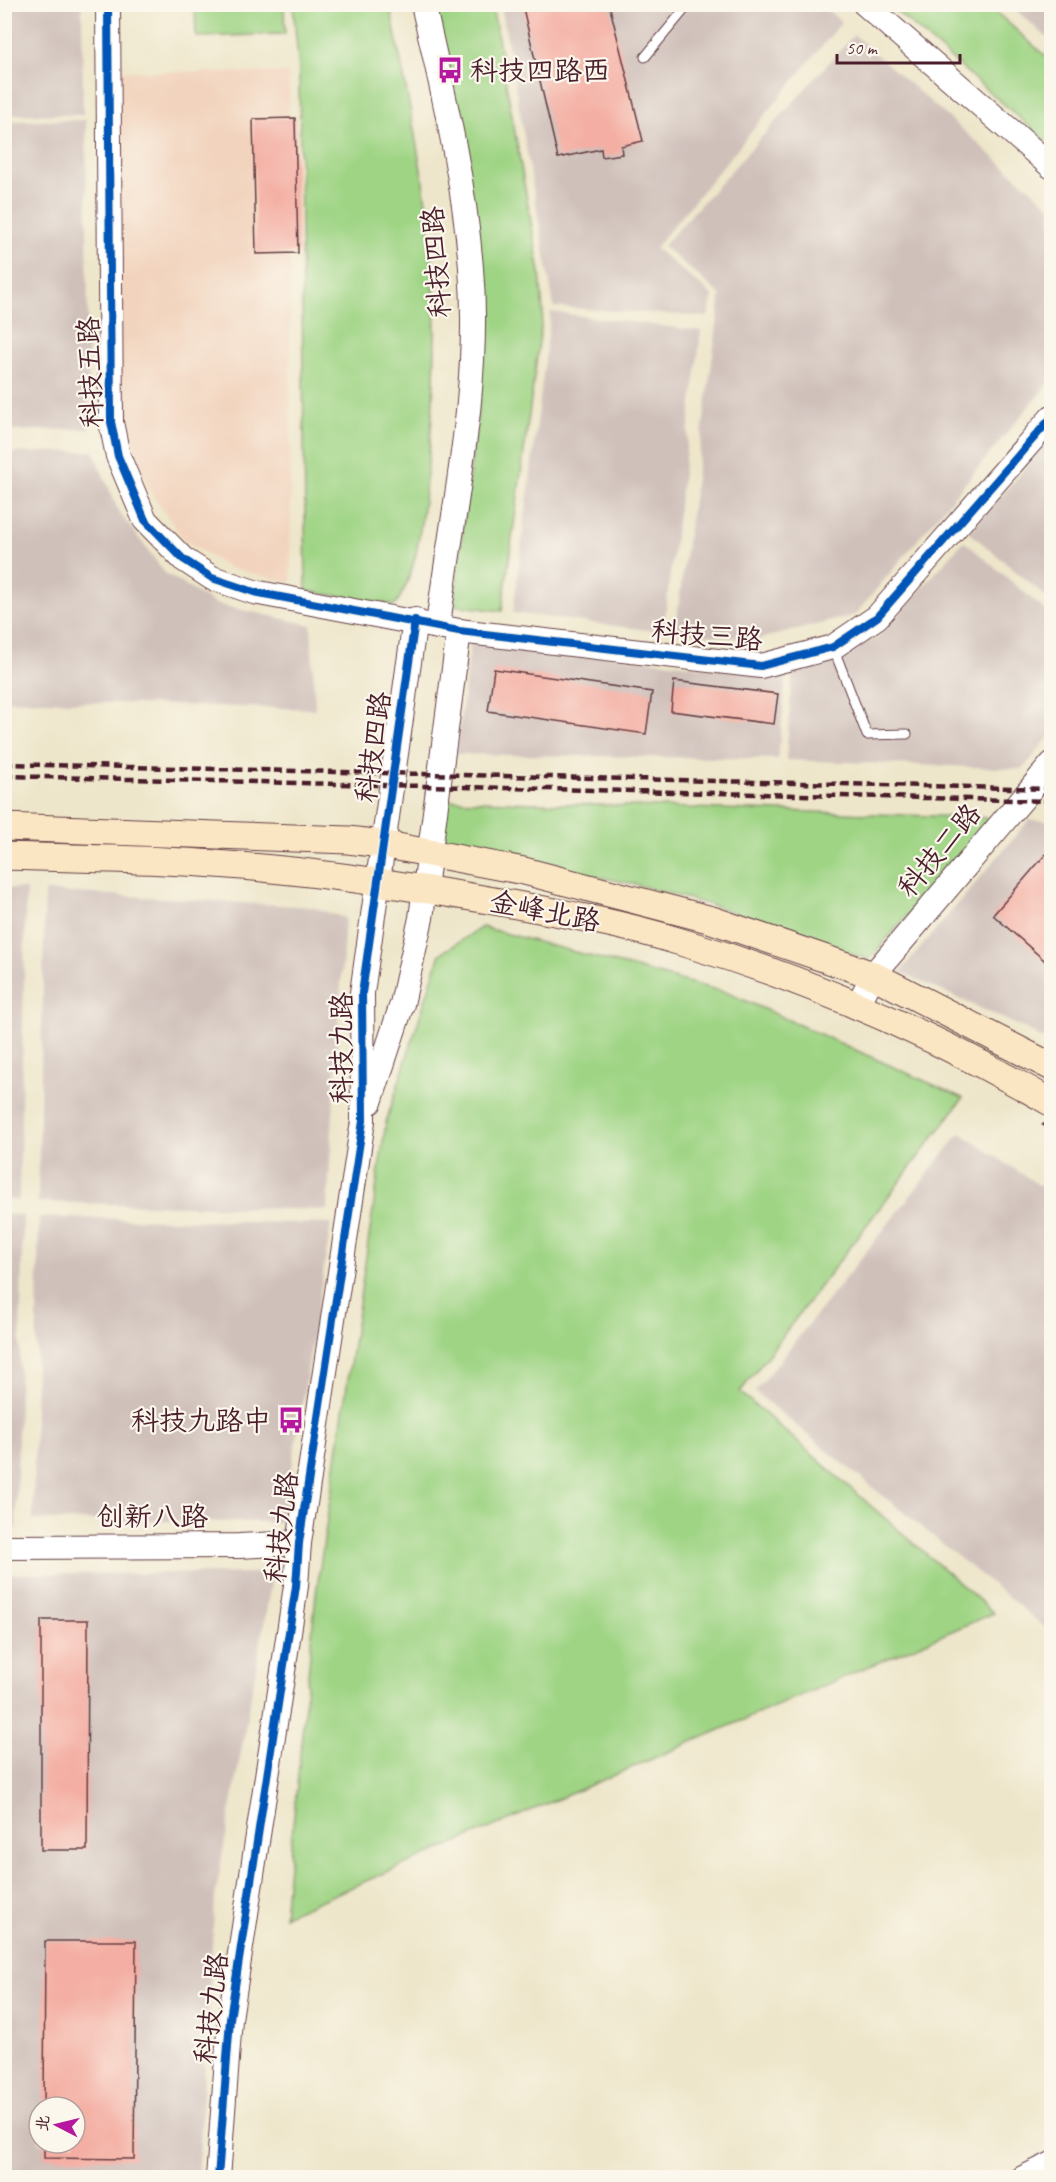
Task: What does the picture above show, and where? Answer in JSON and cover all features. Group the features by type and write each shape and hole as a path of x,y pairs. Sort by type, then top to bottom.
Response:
{"main road":[{"name":"金峰北路","path":"4,826 105,828 382,844 524,871 712,920 873,975 1052,1067"},
{"name":"金峰北路","path":"4,856 269,868 377,881 583,917 681,942 857,1007 974,1061 1042,1111"}],"street":[{"name":"科技五路","path":"108,4 111,422 118,456 145,520 183,559 212,578 254,592 437,625"},
{"name":"科技四路","path":"377,881 382,844 437,625 471,385 471,269 457,153 423,4"},
{"path":"865,4 1052,167"},
{"name":"科技三路","path":"437,625 761,666 833,647 876,617 1052,417"},
{"name":"科技四路","path":"424,889 430,853 437,625"},
{"name":"科技二路","path":"857,1007 873,975 1052,764"},
{"name":"科技九路","path":"218,2178 230,2019 296,1586 299,1543 363,1121 362,993 377,881"},
{"name":"科技九路","path":"363,1121 402,1004 421,918 424,889"},
{"name":"创新八路","path":"4,1546 228,1546 299,1543"},
{"path":"1023,2178 1052,2164"}],"lane":[{"path":"645,57 689,4"},
{"path":"833,647 867,735 908,734"}],"path":[{"path":"1042,1111 1052,1129"}],"shaded area":[{"path":"5,4 82,5 83,115 5,114"},
{"path":"501,5 821,5 842,22 655,248 713,296 708,317 554,307"},
{"path":"1010,5 1051,5 1051,41"},
{"path":"854,35 1051,207 1051,380 855,615 756,640 675,631 721,295 663,246"},
{"path":"119,71 289,73 291,583 227,567 183,539 148,488 120,402"},
{"path":"86,120 89,429 5,431 5,121"},
{"path":"551,312 701,331 663,632 513,613"},
{"path":"1051,439 1051,601 969,532"},
{"path":"93,451 119,512 165,573 215,604 311,625 315,709 5,700 5,453"},
{"path":"964,541 1051,615 1051,734 1023,769 786,760 793,666 877,638"},
{"path":"471,640 786,676 778,759 456,754"},
{"path":"1029,820 1051,821 1051,1044 1024,1028 900,972"},
{"path":"5,888 26,889 19,1200 4,1199"},
{"path":"45,891 312,907 345,918 327,1210 38,1202"},
{"path":"960,1133 1051,1193 1051,1632 755,1392"},
{"path":"5,1214 23,1215 16,1529 4,1529"},
{"path":"39,1217 331,1224 283,1522 33,1520"},
{"path":"273,1573 215,1897 198,2177 5,2177 4,1574"}],"green space":[{"path":"195,5 284,5 285,34 196,37"},
{"path":"293,5 390,5 417,148 432,256 435,316 434,388 417,547 409,578 395,605 306,591 299,70"},
{"path":"433,5 492,5 540,272 543,313 502,611 453,605 481,385"},
{"path":"889,5 988,5 1051,61 1051,145"},
{"path":"448,800 991,818 869,960 718,907 634,884 441,847"},
{"path":"482,927 728,993 963,1098 740,1392 994,1613 284,1916 316,1594 386,1122 440,954"}],"building":[{"path":"522,4 609,4 643,141 621,146 622,154 602,157 601,149 558,158"},
{"path":"295,118 298,253 256,254 253,119"},
{"path":"494,669 652,692 646,734 488,711"},
{"path":"674,681 778,694 774,724 671,711"},
{"path":"1052,847 1052,967 993,915"},
{"path":"41,1620 88,1620 87,1850 41,1850"},
{"path":"45,1941 136,1941 134,2159 44,2158 44,2155 87,2155 87,2095 44,2095"}],"railway":[{"path":"4,764 1052,789"},
{"path":"4,776 1052,801"}],"cycle path":[{"path":"108,4 111,422 118,456 145,520 183,559 212,578 254,592 459,631 761,666 833,647 877,617 1052,417"},
{"path":"218,2178 230,2019 296,1586 299,1543 363,1121 362,993 415,620"}],"place":[{"name":"科技四路西","path":"450,70"},
{"name":"科技九路中","path":"291,1420"}]}
